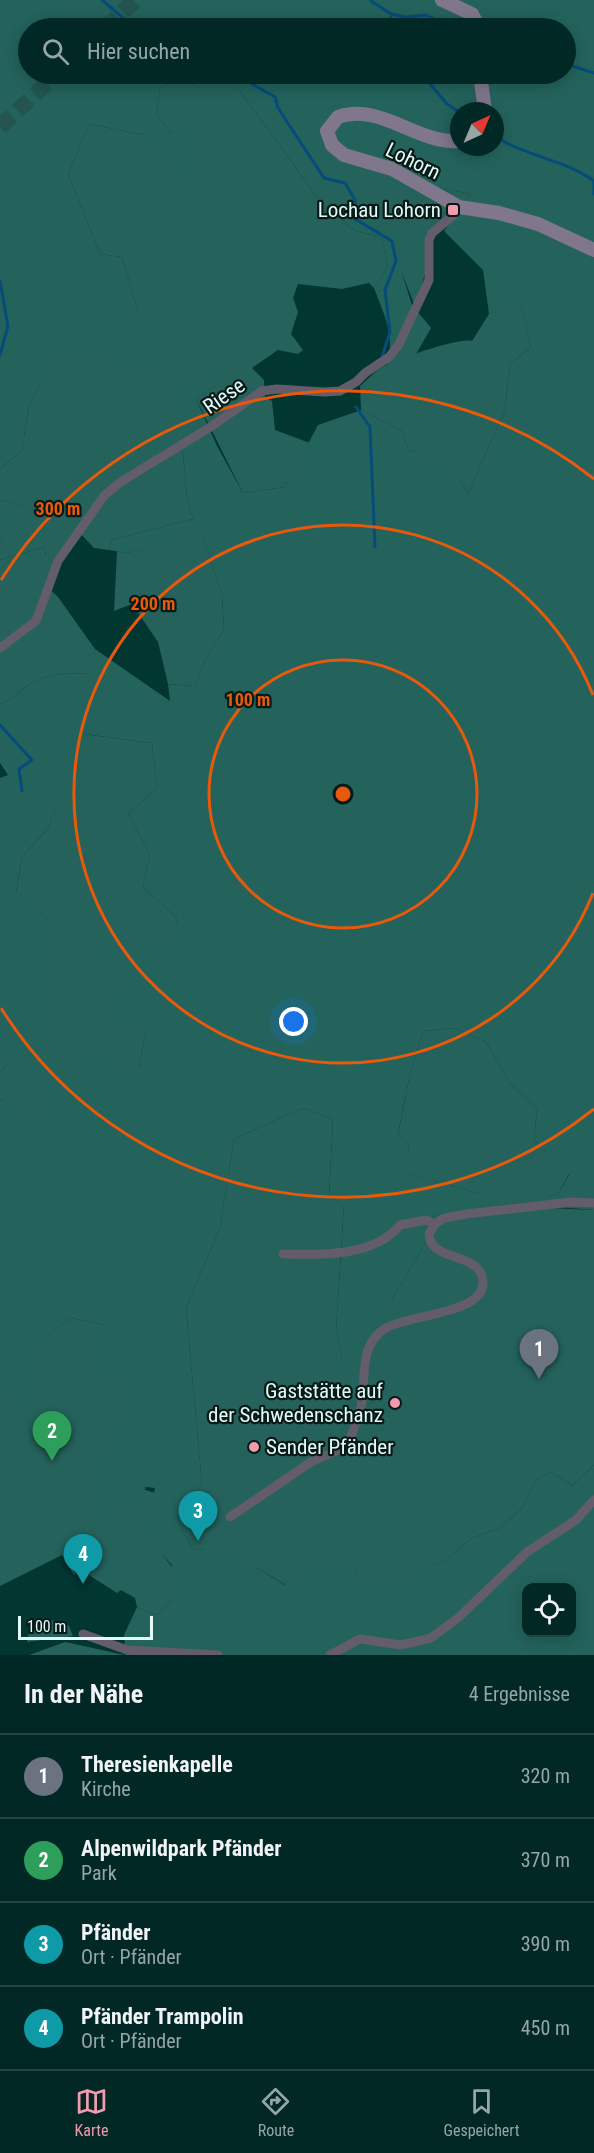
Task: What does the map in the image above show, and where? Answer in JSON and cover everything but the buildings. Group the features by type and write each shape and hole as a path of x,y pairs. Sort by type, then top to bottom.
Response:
{"street":[{"path":"442,0 466,9 475,18"},
{"path":"481,84 484,102"},
{"name":"Lohorn","path":"450,140 442,140 366,114 338,117 327,131 332,146 344,155 392,169 459,207 499,213 538,224 594,250"},
{"name":"Riese","path":"0,648 36,621 58,561 104,496 119,483 212,426 262,392 277,389 324,392 340,390 356,382 389,357 398,346 429,280 429,240 432,233 455,214 459,207"},
{"path":"230,1517 311,1462 347,1446 360,1410 367,1353 378,1335 400,1322 466,1305 480,1293 483,1280 478,1269 440,1251 431,1244 429,1234 435,1224 444,1218 466,1214 572,1202 594,1203"},
{"path":"283,1254 309,1255 351,1251 390,1238 400,1225 426,1220 435,1224"},
{"path":"330,1655 360,1639 401,1645 431,1638 458,1618 527,1551 576,1520 594,1500"},
{"path":"83,1634 127,1650 218,1655"}],"shaded area":[{"path":"0,0 594,0 594,1210 534,1205 538,1193 548,1196 558,1194 569,1175 534,1140 537,1109 509,1082 486,1042 455,1028 423,1031 409,1079 398,1134 409,1145 404,1172 477,1193 515,1210 439,1214 428,1220 425,1244 391,1301 398,1320 378,1330 360,1366 360,1403 338,1411 325,1379 342,1356 336,1329 344,1206 329,1196 333,1119 303,1108 234,1139 220,1227 186,1308 202,1484 177,1518 193,1550 225,1548 285,1585 326,1557 354,1571 370,1589 445,1561 472,1538 500,1528 522,1508 536,1480 551,1472 572,1486 594,1465 594,1655 125,1655 130,1647 125,1646 124,1635 137,1607 157,1615 172,1600 172,1565 146,1537 155,1488 146,1487 136,1505 122,1498 106,1512 107,1520 102,1530 93,1523 89,1504 92,1467 115,1430 127,1379 101,1380 87,1361 104,1325 71,1318 30,1349 33,1402 12,1409 0,1390 0,1099 45,1118 40,1086 93,1053 139,1068 146,1030 109,1022 116,993 125,995 125,968 86,947 93,934 133,931 172,950 177,918 143,887 150,854 128,814 157,788 152,743 77,733 49,827 22,857 16,893 51,923 60,1012 54,1044 9,1061 0,1073 0,778 8,775 0,763 0,704 42,678 90,673 95,649 170,701 168,684 195,686 206,658 224,630 222,596 202,533 128,553 109,550 111,540 193,519 187,498 183,453 160,395 199,372 227,368 217,385 196,399 217,446 243,493 285,487 318,425 361,410 401,430 409,451 445,455 468,494 505,410 510,364 531,347 521,304 489,314 483,270 444,231 471,194 427,186 357,163 371,217 423,236 402,273 412,305 431,328 415,356 387,365 389,334 374,288 388,267 381,237 355,231 319,200 238,88 200,88 194,84 576,84 576,18 18,18 18,84 166,84 160,88 156,114 171,134 190,128 198,140 202,171 184,180 144,135 89,124 68,174 100,254 122,257 138,312 172,337 160,364 130,376 94,344 81,366 59,350 29,405 22,450 0,469"},
{"path":"166,84 194,84 200,88 238,88 319,200 355,231 381,237 388,267 374,288 369,283 342,289 298,284 293,298 298,312 291,334 303,350 298,354 278,350 252,368 264,380 265,397 272,401 275,430 310,443 285,487 243,493 196,399 217,385 226,368 161,395 183,453 187,498 193,519 111,540 109,550 94,548 78,531 46,586 58,597 95,649 91,673 42,678 0,704 0,577 46,555 44,547 0,560 0,541 25,507 0,500 0,469 22,450 29,405 59,349 93,344 138,312 122,257 100,254 68,174 89,124 144,135 171,134 156,114 160,88"},
{"path":"356,163 427,186 471,194 450,223 434,237 416,309 402,273 371,217"},
{"path":"521,303 531,347 510,364 505,410 468,494 445,456 409,451 401,430 361,410 360,386 379,369 393,362 443,345 472,341 489,314"},
{"path":"0,500 26,507 0,541"},
{"path":"202,532 222,596 224,630 206,658 195,686 168,684 158,642 132,604 114,611 117,551 128,553"},
{"path":"44,547 46,556 0,577 0,560"},
{"path":"76,733 152,743 157,788 128,814 150,854 143,887 177,918 173,951 125,967 125,996 116,993 146,1030 139,1068 45,1119 0,1099 0,1073 9,1061 51,923 16,894 22,857 49,827"},
{"path":"455,1028 486,1042 509,1082 537,1109 534,1140 569,1174 558,1194 548,1196 550,1208 594,1210 594,1465 572,1486 551,1472 536,1480 522,1508 500,1528 472,1538 445,1561 370,1590 354,1571 286,1585 225,1549 193,1550 177,1518 202,1484 186,1308 220,1227 234,1139 303,1108 333,1119 329,1195 344,1206 336,1329 342,1356 338,1411 346,1408 360,1392 360,1366 391,1301 425,1244 428,1220 439,1214 466,1214 477,1193 403,1172 409,1145 398,1135 409,1079 423,1031"},
{"path":"71,1318 104,1325 128,1378 123,1399 136,1487 159,1494 147,1535 173,1568 172,1600 157,1615 137,1607 135,1598 121,1590 117,1593 81,1570 74,1575 62,1555 0,1586 0,1371"},
{"path":"46,1620 59,1621 69,1626 73,1636 27,1642 30,1626"},
{"path":"65,1642 125,1655 29,1655"}],"waterway":[{"path":"102,0 123,18"},
{"path":"371,1 391,14 391,18"},
{"path":"391,14 405,17 426,15 433,18"},
{"path":"576,67 594,73"},
{"path":"252,84 275,97 278,108 324,178 345,183 355,200 355,219 392,241 396,261 385,290 390,332 382,357"},
{"path":"430,84 450,106"},
{"path":"504,141 570,168 594,181"},
{"path":"594,181 594,194"},
{"path":"0,281 8,326 0,355"},
{"path":"356,407 370,427 375,547"},
{"path":"0,725 32,760 19,769 22,791"}],"tunnel":[{"path":"116,18 136,0"},
{"path":"0,127 46,84"}],"place":[{"name":"Lochau Lohorn","path":"453,210"},
{"name":"Theresienkapelle","path":"539,1379"},
{"name":"Gaststätte auf der Schwedenschanz","path":"395,1403"},
{"name":"Sender Pfänder","path":"254,1447"},
{"name":"Alpenwildpark Pfänder","path":"52,1461"},
{"name":"Pfänder","path":"198,1541"},
{"name":"Pfänder Trampolin","path":"83,1584"}]}
